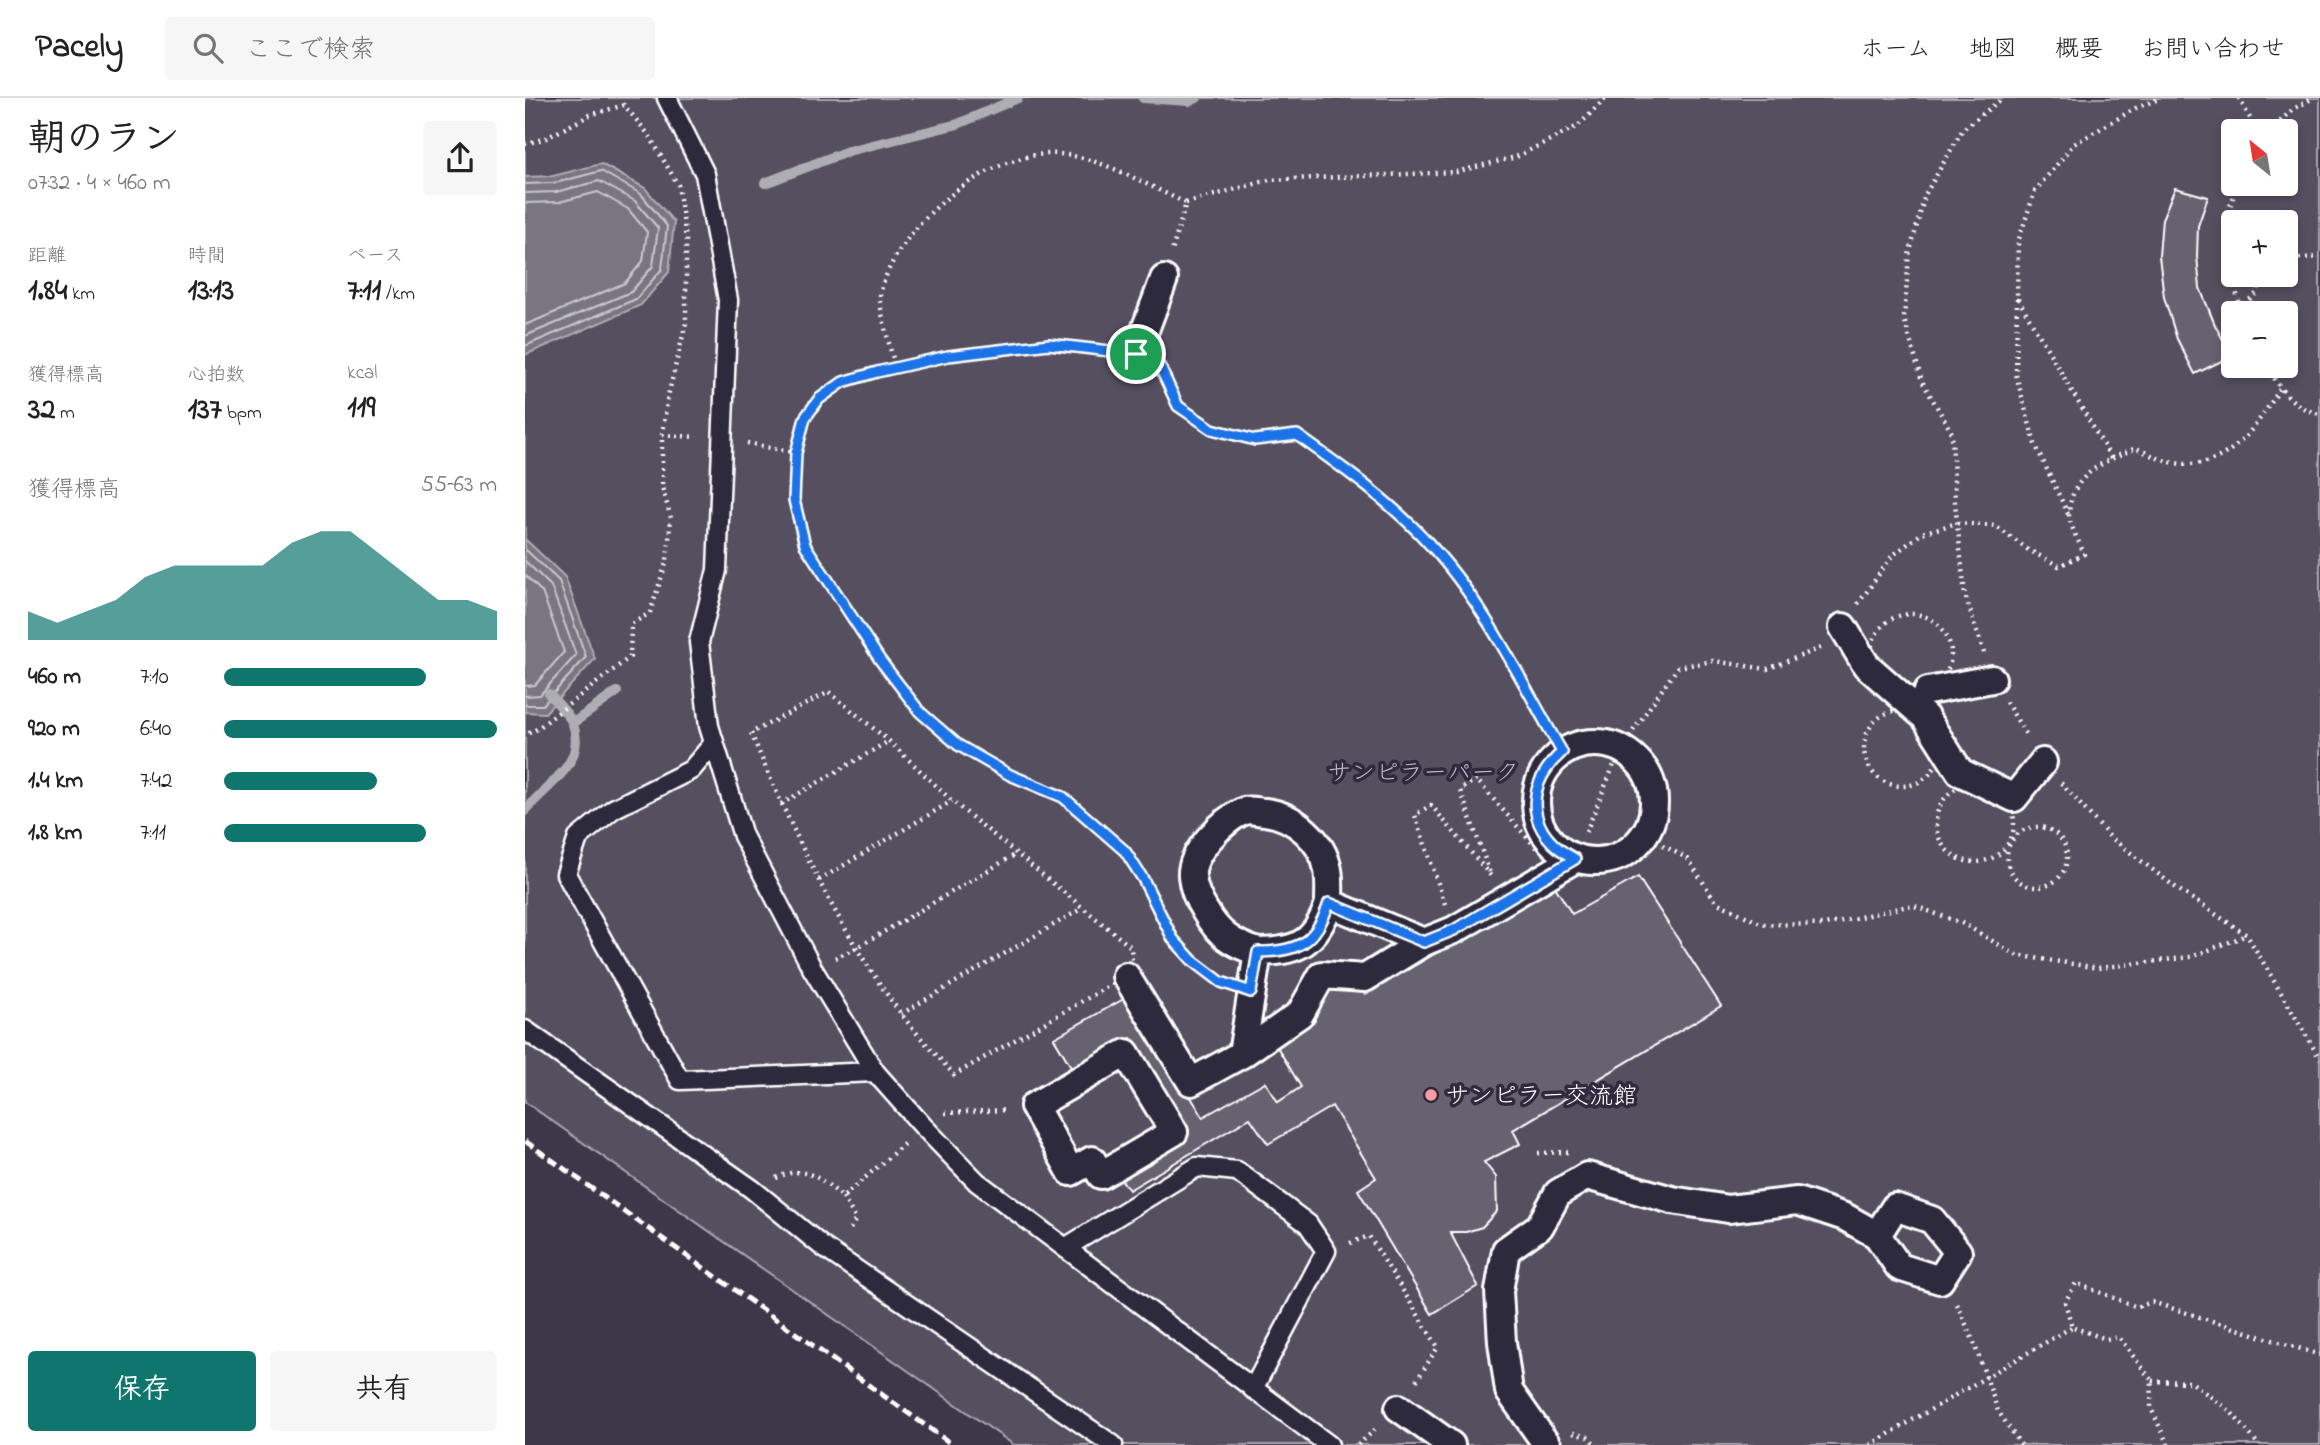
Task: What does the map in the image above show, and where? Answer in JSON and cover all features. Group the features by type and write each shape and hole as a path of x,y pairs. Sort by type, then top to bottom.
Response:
{"street":[{"path":"1136,354 1164,279"},
{"path":"1843,627 1866,665 1925,718 1960,772 2014,798 2043,762"},
{"path":"1928,691 1992,679"},
{"path":"1126,975 1191,1082 1242,1054 1300,1014 1322,975 1365,978 1424,942 1454,930 1566,865 1613,859 1630,851 1644,835 1653,817 1654,796 1649,777 1637,760 1621,748 1601,743 1581,744 1562,752 1548,765 1539,782 1535,800 1537,819 1545,836 1558,850 1566,865"},
{"path":"1245,810 1276,814 1299,825 1317,844 1328,869 1329,903 1321,927 1303,943 1281,952 1258,952 1236,945 1214,928 1198,899 1192,873 1201,850 1217,828 1245,810"},
{"path":"1329,903 1424,942"},
{"path":"1242,1054 1258,952"},
{"path":"1126,1053 1174,1132 1101,1175 1092,1160 1072,1172 1034,1105 1126,1053"},
{"path":"1547,1445 1509,1391 1499,1291 1506,1250 1540,1226 1558,1193 1587,1176 1672,1200 1728,1209 1797,1201 1845,1217 1877,1235 1899,1267 1940,1280 1958,1252 1933,1220 1895,1207 1877,1235"},
{"path":"1399,1408 1451,1445"}],"lane":[{"path":"667,98 705,174 729,300 717,570 699,642 709,726 743,836 812,968 875,1072 922,1125 977,1182 1329,1445"},
{"path":"714,743 691,770 613,809 577,838 566,874 680,1080 875,1072"},
{"path":"525,1030 752,1189 824,1247 1113,1445"},
{"path":"1065,1248 1197,1167 1237,1171 1308,1224 1327,1251 1253,1389"}],"path":[{"path":"895,368 879,299 886,274 904,241 936,207 968,182 1001,167 1033,157 1065,155 1097,163 1187,203 1269,180 1457,172 1515,158 1578,126 1606,98"},
{"path":"2003,98 1963,129 1925,195 1909,255 1905,319 1922,382 1952,433 1957,523 1965,595 1992,679 2043,762 2110,837 2179,890 2246,935 2320,1059"},
{"path":"1454,930 1415,815 1431,805 1491,876 1460,790 1476,779 1566,865 1621,748 1678,667 1713,661 1767,669 1817,651 1843,627 1892,556 1922,533 1957,523 1995,526 2027,549 2059,566 2084,554 2069,514 2035,444 2016,375 2018,242 2035,191 2074,144 2136,108 2161,98"},
{"path":"2239,98 2250,119"},
{"path":"2283,119 2313,98"},
{"path":"525,144 546,138 590,115 624,105 649,135 678,185 686,239 686,323 668,396 662,435 662,487 671,518 667,559 650,613 631,624 630,657 537,729 525,735"},
{"path":"1164,279 1187,203"},
{"path":"2298,258 2320,257"},
{"path":"2017,297 2111,458"},
{"path":"1251,992 1221,982 1192,960 1173,939 1143,879 1125,851 1063,797 1010,775 958,745 920,712 880,660 805,545 794,500 796,453 805,418 819,399 843,382 948,356 1049,344 1136,354 1160,367 1178,406 1212,429 1255,440 1297,435 1363,482 1434,549 1484,617 1562,752"},
{"path":"2274,378 2280,389 2308,412 2320,414"},
{"path":"2069,514 2076,486 2099,463 2136,448 2166,461 2196,463 2229,454 2256,427 2280,389"},
{"path":"662,435 722,438 796,453"},
{"path":"1916,614 1929,617 1940,626 1952,649 1947,673 1928,691 1903,694 1881,681 1874,669 1872,642 1879,629 1889,620 1916,614"},
{"path":"829,692 889,741 952,801 1081,909 1131,947 1132,961 1126,975 954,1075 901,1014 858,947 819,880 781,804 751,733 829,692"},
{"path":"1889,712 1914,712 1925,718 1939,738 1940,751 1930,775 1907,786 1895,786 1883,781 1873,773 1863,750 1870,727 1889,712"},
{"path":"781,804 889,741"},
{"path":"2012,839 2006,858 2012,876 2019,883 2038,888 2047,886 2062,874 2067,854 2064,844 2049,829 2029,828 2012,839 1994,858 1969,862 1956,858 1938,839 1936,814 1951,792 1975,784 1988,786 1999,792 2013,813 2012,839"},
{"path":"819,880 952,801"},
{"path":"1644,835 1688,859 1716,902 1762,924 1825,925 1912,905 1964,925 2016,955 2098,968 2191,957 2246,935"},
{"path":"858,947 1016,854"},
{"path":"901,1014 1081,909"},
{"path":"843,1197 887,1160 922,1125 949,1111 993,1112 1034,1105"},
{"path":"752,1189 790,1171 818,1176 843,1197 856,1219 845,1237 824,1247"},
{"path":"1327,1251 1369,1236 1438,1347 1399,1408 1357,1445"},
{"path":"1940,1280 1958,1305 1998,1411 2021,1445"},
{"path":"2072,1327 2065,1302 2076,1283 2137,1307 2152,1302 2320,1355"},
{"path":"1870,1445 2072,1327 2106,1339 2119,1337 2152,1381 2151,1408 2168,1445"},
{"path":"2152,1381 2191,1382 2230,1411 2259,1445"}],"green space":[{"name":"サンピラーパーク","path":"525,98 2320,98 2320,1445 1014,1445 525,1102"}],"water":[{"path":"601,164 645,188 674,222 669,272 641,305 525,355 525,177 553,176"},
{"path":"525,539 565,577 595,659 545,713 525,712"}],"building":[{"path":"2175,188 2208,197 2198,226 2197,256 2200,288 2221,336 2221,361 2195,374 2177,339 2164,297 2159,256 2162,219"},
{"name":"サンピラー交流館","path":"1638,877 1721,1006 1513,1130 1520,1144 1484,1162 1496,1177 1497,1211 1482,1227 1466,1232 1450,1232 1478,1286 1432,1314 1358,1190 1376,1178 1332,1106 1268,1144 1250,1118 1129,1190 1118,1175 1186,1133 1131,1038 1073,1070 1054,1038 1129,996 1203,1117 1265,1082 1278,1102 1301,1087 1276,1045 1315,1021 1313,996 1345,979 1365,994 1554,885 1572,914"}],"waterway":[{"path":"765,183 848,151 958,124 1018,98"},
{"path":"1143,98 1189,101 1197,98"},
{"path":"573,723 617,692"},
{"path":"525,811 562,773 574,751 576,738 573,724 549,694"}],"railway":[{"path":"525,1141 953,1445"}],"place":[{"name":"サンピラー交流館","path":"1431,1095"}],"route":[{"path":"1049,344 1136,354 1160,367 1178,406 1212,429 1255,440 1297,435 1363,482 1434,549 1484,617 1562,752 1548,765 1539,782 1535,800 1537,819 1545,836 1558,850 1575,859 1454,930 1424,942 1329,903 1321,927 1303,943 1281,952 1258,952 1251,992 1221,982 1192,960 1173,939 1143,879 1125,851 1063,797 1010,775 958,745 920,712 836,597 805,545 794,500 796,453 805,418 819,399 843,382 948,356 1049,344"}]}
